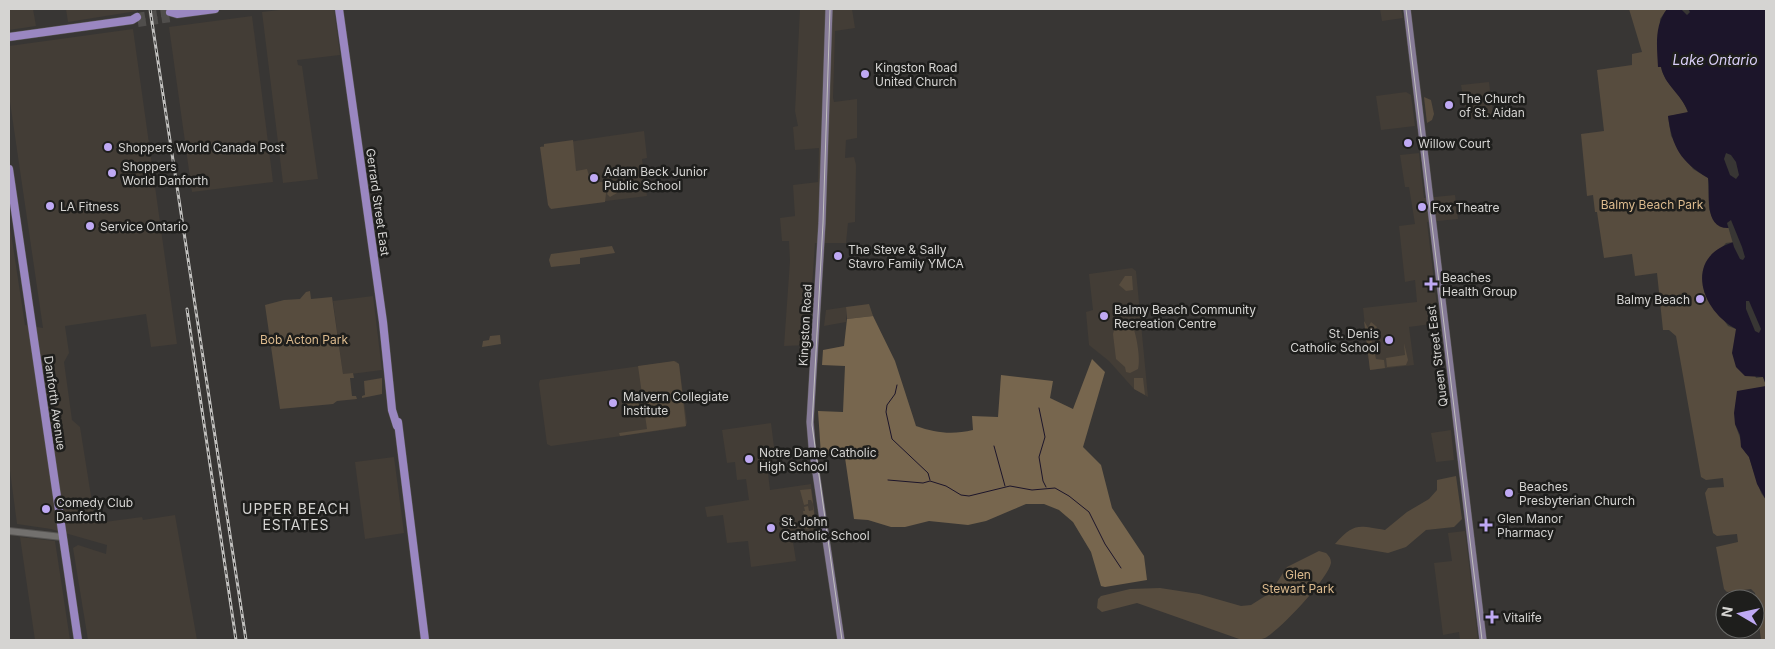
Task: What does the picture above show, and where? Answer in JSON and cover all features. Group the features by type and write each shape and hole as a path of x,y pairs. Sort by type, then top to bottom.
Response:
{"main road":[{"path":"173,15 216,9"},
{"name":"Gerrard Street East","path":"339,9 392,398 395,400 396,426 425,640"},
{"name":"Kingston Road","path":"829,9 822,223 810,422 841,640"},
{"name":"Queen Street East","path":"1407,9 1483,640"},
{"path":"9,37 135,20"},
{"name":"Danforth Avenue","path":"9,169 78,640"}],"street":[{"path":"9,531 62,537"}],"shaded area":[{"path":"9,9 33,9 36,26 9,30"},
{"path":"66,9 137,9 137,11 68,22"},
{"path":"289,9 334,9 340,55 297,60 298,65 302,66 318,179 283,183 262,12"},
{"path":"800,9 852,9 855,28 835,31 833,98 834,102 857,99 857,138 846,140 845,158 854,157 856,165 855,222 848,223 846,243 815,243 808,345 784,346 790,261 789,241 782,241 780,218 795,216 793,185 818,182 819,148 795,150 793,127 798,126 795,111"},
{"path":"1380,9 1401,9 1403,18 1382,21"},
{"path":"252,16 273,182 192,192 169,27"},
{"path":"133,29 177,344 151,347 146,314 65,326 69,353 64,362 72,420 80,427 95,521 97,523 142,517 143,520 175,515 197,640 88,640 73,548 78,545 106,554 107,545 51,529 17,524 9,463 9,220 25,325 43,328 9,95 9,46"},
{"path":"1489,82 1493,116 1467,119 1461,85"},
{"path":"1406,92 1411,95 1415,126 1381,130 1376,96"},
{"name":"Adam Beck Junior Public School","path":"644,131 647,158 642,159 647,196 549,208 541,146"},
{"path":"1419,153 1424,198 1455,195 1458,219 1427,222 1439,323 1409,327 1414,365 1370,370 1363,308 1417,302 1415,280 1405,282 1399,226 1415,224 1409,187 1405,187 1400,155"},
{"path":"1132,268 1136,271 1148,397 1134,389 1109,361 1089,345 1086,312 1093,310 1089,274"},
{"path":"373,296 382,370 343,375 333,301"},
{"path":"846,307 846,322 824,326 826,310"},
{"path":"873,316 895,361 916,426 937,432 951,433 973,430 972,416 998,417 1001,375 1053,381 1050,398 1073,409 1092,359 1105,372 1083,447 1101,465 1112,508 1144,556 1147,580 1105,587 1101,586 1091,552 1073,522 1059,510 1044,504 1026,504 986,521 968,525 929,521 905,527 891,527 868,520 854,519 844,451 821,455 818,411 843,412 845,366 822,365 823,350 844,346 847,319"},
{"name":"Malvern Collegiate Institute","path":"676,361 679,364 687,423 685,427 551,446 547,444 540,380"},
{"name":"St. John Catholic School","path":"771,423 775,455 771,456 773,472 768,473 770,490 811,484 818,539 793,542 796,561 751,567 748,541 727,543 723,515 707,517 705,507 749,500 746,479 737,480 735,462 727,463 722,430"},
{"path":"1451,430 1454,460 1436,462 1431,433"},
{"path":"394,457 404,533 365,539 355,462"},
{"path":"1465,531 1478,640 1460,640 1459,632 1443,635 1434,563 1452,561 1448,533"},
{"path":"20,537 55,541 70,640 35,640"}],"green space":[{"name":"Balmy Beach Park","path":"1629,9 1667,9 1660,19 1658,67 1661,67 1666,80 1686,106 1688,113 1668,116 1671,136 1693,169 1708,178 1709,209 1712,217 1730,228 1734,242 1726,243 1704,268 1704,292 1728,326 1736,329 1756,378 1763,377 1766,385 1735,424 1761,493 1766,500 1766,640 1761,639 1765,639 1765,589 1724,589 1716,547 1738,542 1737,534 1717,536 1713,533 1705,493 1708,488 1724,487 1723,478 1706,480 1701,477 1676,336 1669,330 1663,330 1657,273 1635,276 1632,254 1604,258 1593,195 1587,196 1581,134 1604,131 1597,70 1632,65 1632,54 1642,52"},
{"path":"1424,97 1431,100 1434,114 1432,120 1427,123"},
{"path":"573,140 576,171 587,169 591,182 605,182 607,185 605,202 551,209 548,205 540,147 544,147 544,144"},
{"path":"613,180 616,181 615,188 617,193 610,197 607,194"},
{"path":"612,246 615,253 580,258 580,264 551,267 549,260 551,254"},
{"path":"1125,276 1132,276 1133,290 1126,291 1119,285"},
{"name":"Bob Acton Park","path":"310,291 311,299 332,297 343,374 353,373 354,378 350,378 352,396 356,396 357,399 337,401 333,404 280,409 265,305 284,300 300,299 306,292"},
{"path":"869,304 873,316 847,319 846,307"},
{"path":"1364,321 1368,328 1371,322 1377,327 1375,332 1369,329 1367,333 1371,337 1376,359 1384,360 1385,368 1370,370"},
{"path":"1132,325 1138,346 1139,365 1138,369 1130,373 1126,372 1125,367 1116,359 1113,334 1115,326"},
{"path":"500,335 501,344 482,347 483,341 489,340 490,336"},
{"path":"1404,343 1408,360 1406,365 1387,367 1386,358 1405,355"},
{"path":"674,361 679,364 686,426 620,436 619,433 647,429 638,366"},
{"path":"382,378 382,394 362,398 365,395 364,381"},
{"path":"1134,378 1143,378 1145,395 1134,389"},
{"path":"639,402 640,410 623,412 622,404"},
{"path":"1456,476 1462,519 1454,527 1426,530 1406,547 1388,553 1335,544 1347,532 1357,527 1385,530 1407,512 1429,499 1437,490 1437,480"},
{"path":"811,489 813,504 811,500 808,500 808,504 804,505 800,490"},
{"path":"813,505 816,528 806,529 804,507 808,506 809,511 813,510"},
{"name":"Glen Stewart Park","path":"1319,551 1326,553 1331,563 1322,580 1292,615 1272,633 1262,639 1242,640 1137,603 1102,612 1097,608 1098,599 1101,596 1130,589 1160,588 1199,594 1241,606 1251,605 1270,593 1287,567"}],"water":[{"name":"Lake Ontario","path":"1667,9 1681,9 1687,15 1690,12 1688,9 1766,9 1766,385 1763,377 1745,376 1736,367 1732,353 1736,329 1723,320 1713,309 1702,283 1703,270 1708,259 1718,249 1734,242 1730,228 1721,227 1715,223 1712,216 1708,178 1685,160 1679,153 1672,137 1668,116 1688,112 1663,74 1661,67 1658,67 1658,29"},
{"path":"1766,386 1766,500 1757,484 1749,457 1741,447 1734,413 1737,391"}],"pier":[{"path":"1726,153 1731,155 1736,162 1739,175 1736,179 1730,175 1724,159"},
{"path":"1731,220 1745,257 1743,260 1740,259 1734,247 1727,223"},
{"path":"1746,301 1749,301 1761,329 1759,333 1755,331 1746,309"}],"waterway":[{"path":"897,385 895,394 887,405 886,412 892,439 928,473 930,480"},
{"path":"1039,408 1045,437 1039,457 1043,481 1046,487"},
{"path":"994,446 1005,486"},
{"path":"888,480 923,483 930,481 946,486 961,495 969,496 1010,486 1032,490 1055,488 1069,496 1089,512 1105,544 1121,568"}],"tunnel":[{"path":"137,17 170,12"},
{"path":"138,23 171,18"}],"tram line":[{"path":"830,9 823,223 812,425 842,640"},
{"path":"1406,9 1482,640"}],"railway":[{"path":"150,9 246,640"},
{"path":"187,309 236,640"}],"place":[{"name":"Kingston Road United Church","path":"865,74"},
{"name":"The Church of St. Aidan","path":"1449,105"},
{"name":"Willow Court","path":"1408,143"},
{"name":"Shoppers World Canada Post","path":"108,147"},
{"name":"Shoppers World Danforth","path":"112,173"},
{"name":"Adam Beck Junior Public School","path":"594,178"},
{"name":"LA Fitness","path":"50,206"},
{"name":"Fox Theatre","path":"1422,207"},
{"name":"Service Ontario","path":"90,226"},
{"name":"The Steve & Sally Stavro Family YMCA","path":"838,256"},
{"name":"Beaches Health Group","path":"1431,284"},
{"name":"Balmy Beach","path":"1700,299"},
{"name":"Balmy Beach Community Recreation Centre","path":"1104,316"},
{"name":"St. Denis Catholic School","path":"1389,340"},
{"name":"Malvern Collegiate Institute","path":"613,403"},
{"name":"Notre Dame Catholic High School","path":"749,459"},
{"name":"Beaches Presbyterian Church","path":"1509,493"},
{"name":"Comedy Club Danforth","path":"46,509"},
{"name":"Glen Manor Pharmacy","path":"1486,525"},
{"name":"St. John Catholic School","path":"771,528"},
{"name":"Vitalife","path":"1492,617"}],"district":[{"name":"UPPER BEACH ESTATES","path":"296,516"}]}
